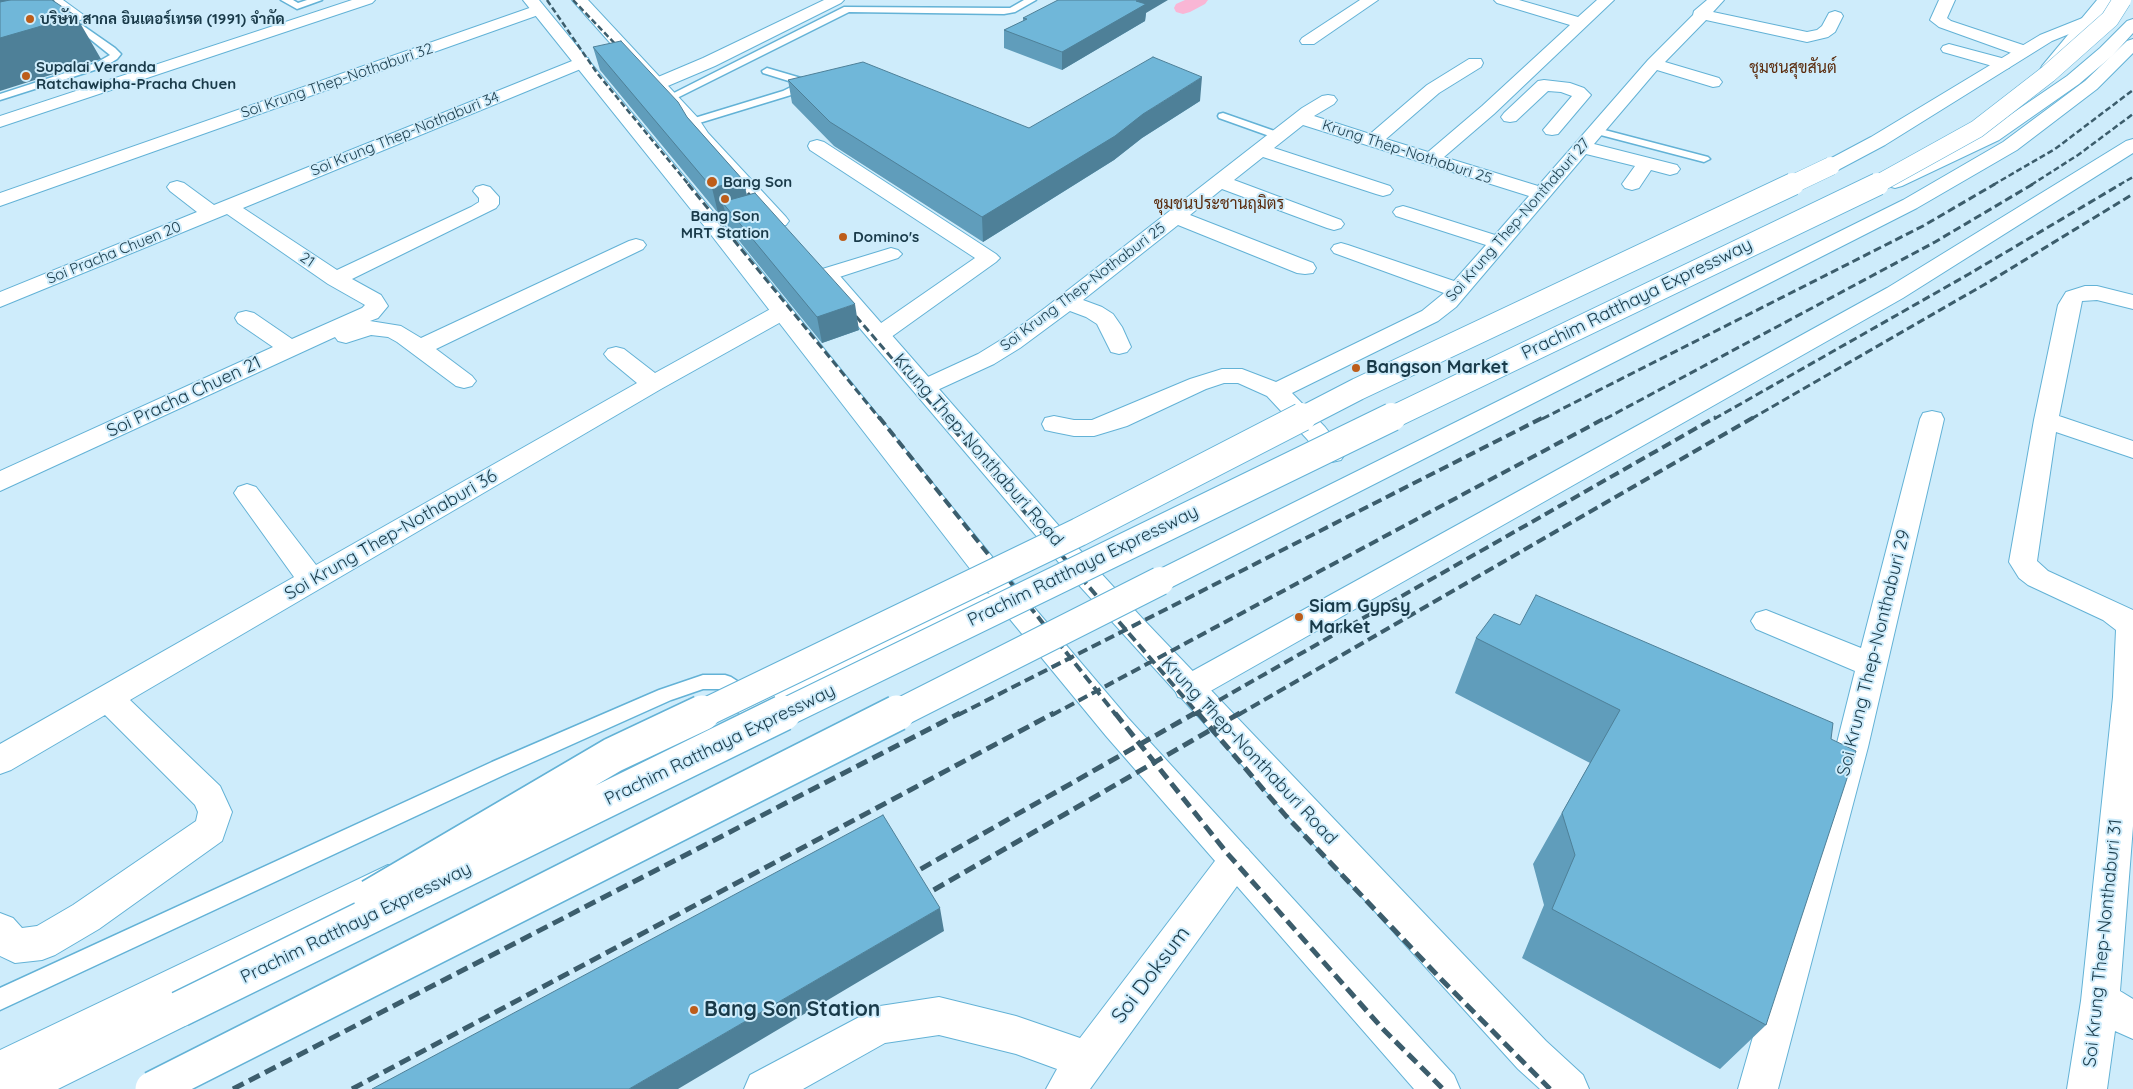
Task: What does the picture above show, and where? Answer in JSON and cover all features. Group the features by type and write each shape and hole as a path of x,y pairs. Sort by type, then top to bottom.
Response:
{"main road":[{"path":"52,0 77,16"},
{"path":"0,122 366,0"},
{"path":"663,91 709,62 836,0"},
{"path":"1308,41 1370,0"},
{"path":"1502,0 1581,23"},
{"path":"1431,160 1488,110 1606,0"},
{"name":"Soi Krung Thep-Nonthaburi 27","path":"1276,390 1430,316 1448,302 1654,64 1700,14 1716,0"},
{"path":"1947,0 1938,20 1944,24 2023,51"},
{"path":"1992,136 2105,0"},
{"name":"Prachim Ratthaya Expressway","path":"15,1089 1152,533 1878,184 1984,122 2061,62 2110,19 2122,0"},
{"path":"582,1 692,122 701,136 740,216 782,312 1005,593 1118,727 1440,1089"},
{"path":"535,5 582,62 740,216 794,239"},
{"name":"Soi Krung Thep-Nothaburi 32","path":"0,200 535,5"},
{"path":"1700,14 1807,37 1822,34 1829,29 1834,16"},
{"path":"180,1009 614,755 802,667 1070,537 1358,389 1831,166 1878,141 2046,38 2090,20"},
{"path":"0,1070 756,702 1005,593 1077,565 1332,454 1992,136 2073,80 2106,52 2133,24"},
{"name":"Prachim Ratthaya Expressway","path":"154,1089 1910,204 2010,146 2092,85 2133,44"},
{"path":"1949,49 2003,64"},
{"name":"Soi Krung Thep-Nothaburi 34","path":"220,210 582,62"},
{"path":"1372,141 1433,89 1475,63"},
{"path":"1654,64 1713,82"},
{"path":"1301,118 1317,105 1328,100"},
{"path":"1488,110 1589,140 1646,163 1670,168"},
{"name":"Krung Thep-Nothaburi 25","path":"1279,136 1301,118 1542,194"},
{"name":"Soi Krung Thep-Nothaburi 25","path":"925,387 986,359 1012,343 1279,136"},
{"path":"1189,688 1895,293 2133,145"},
{"path":"817,146 990,258 879,335"},
{"path":"1262,150 1383,190"},
{"path":"1632,184 1646,163"},
{"path":"1221,182 1334,224"},
{"name":"21","path":"177,187 220,210 373,300 377,306 370,313"},
{"path":"336,279 478,211 489,204 489,197 482,191"},
{"name":"Soi Pracha Chuen 20","path":"0,300 220,210"},
{"path":"1403,212 1499,243"},
{"path":"1176,217 1305,268"},
{"path":"419,348 636,245"},
{"path":"1342,249 1458,290"},
{"name":"Krung Thep-Nonthaburi Road","path":"891,254 821,269 1077,565 1189,688 1532,1055 1569,1089"},
{"name":"Soi Krung Thep-Nonthaburi 31","path":"2087,1089 2100,1001 2131,698 2131,630 2127,621 2113,612 2038,578 2029,571 2023,562 2046,420 2069,304 2074,297 2085,293 2097,293 2133,302"},
{"path":"1067,302 1094,312 1105,319 1111,327 1119,347"},
{"name":"Soi Krung Thep-Nothaburi 36","path":"0,760 782,312"},
{"name":"Soi Pracha Chuen 21","path":"0,482 290,348 327,338 370,313"},
{"path":"246,318 290,348"},
{"path":"274,368 327,338 377,327 393,330 406,337 464,381"},
{"path":"616,354 654,384"},
{"path":"1054,424 1074,428 1094,428 1118,420 1198,384 1222,376 1242,376 1276,390 1316,433 1332,454"},
{"name":"Soi Krung Thep-Nonthaburi 29","path":"1758,1089 1852,747 1932,419"},
{"path":"2046,420 2133,450"},
{"path":"247,493 312,580"},
{"path":"1766,621 1872,665"},
{"path":"0,930 15,946 42,943 86,917 210,830 215,812 208,796 108,698"},
{"name":"Soi Doksum","path":"1076,1075 1236,860"},
{"path":"2100,1001 2133,1020"},
{"path":"764,1089 880,1026 939,1016 1016,1036 1076,1075"}],"lane":[{"path":"286,0 297,6 317,0"},
{"path":"969,10 989,0"},
{"path":"663,91 847,9 1012,10 1031,0"},
{"path":"0,97 100,65 110,61 116,54 82,28 75,27 54,32"},
{"path":"692,122 787,93 798,87 797,80 767,71"},
{"path":"1223,116 1279,136"},
{"path":"1589,140 1704,160"},
{"path":"0,999 491,772 665,695 703,682 725,682 756,702"}],"building":[{"name":"บริษัท สากล อินเตอร์เทรด (1991) จำกัด","path":"10,0 52,0 76,16 0,38 0,2"},
{"path":"1058,0 1138,0 1136,1 1146,4 1062,52 1004,30 1027,19 1023,18"},
{"path":"621,41 678,102 687,117 743,180 712,188 593,47"},
{"path":"1153,57 1202,77 1143,114 1115,136 982,217 830,122 788,80 863,62 1029,128"},
{"path":"755,193 855,304 817,317 722,202"},
{"path":"1536,595 1833,723 1831,739 1856,751 1766,1025 1552,909 1575,855 1562,813 1620,710 1476,638 1494,614 1520,625"},
{"name":"Bang Son Station","path":"883,815 940,908 629,1089 372,1089"}],"waterway":[{"path":"1183,8 1199,0"}],"railway":[{"path":"547,0 597,73 689,185"},
{"path":"573,0 623,52"},
{"path":"1993,185 2055,149 2133,90"},
{"path":"2031,185 2078,155 2133,114"},
{"path":"2119,185 2133,177"},
{"path":"736,179 741,185"},
{"path":"688,184 880,419"},
{"path":"740,184 759,206"},
{"path":"1542,419 1923,226 1995,184"},
{"path":"1605,419 1935,242 2033,184"},
{"path":"1714,419 1969,274 2121,184"},
{"path":"1751,419 1987,283 2133,194"},
{"path":"848,307 944,419"},
{"path":"879,417 1071,658"},
{"path":"943,417 1126,630"},
{"path":"1126,630 1544,417"},
{"path":"1153,661 1607,417"},
{"path":"1197,713 1716,417"},
{"path":"1238,715 1754,417"},
{"path":"1071,658 1126,630"},
{"path":"1126,630 1153,661"},
{"path":"958,715 1071,658"},
{"path":"1071,658 1097,691"},
{"path":"1097,691 1153,661"},
{"path":"1153,661 1197,713"},
{"path":"1052,715 1097,691"},
{"path":"1097,691 1116,715"},
{"path":"233,1089 960,713"},
{"path":"352,1089 1054,713"},
{"path":"1115,713 1140,744"},
{"path":"1140,744 1195,713"},
{"path":"1193,715 1197,713"},
{"path":"1198,713 1212,729"},
{"path":"1212,729 1240,713"},
{"path":"1155,762 1212,729"},
{"path":"1212,729 1286,816 1440,978 1550,1089"},
{"path":"905,878 1140,744"},
{"path":"1140,744 1155,762"},
{"path":"918,899 1155,762"},
{"path":"1155,762 1227,853 1382,1028 1443,1089"}],"place":[{"name":"บริษัท สากล อินเตอร์เทรด (1991) จำกัด","path":"30,19"},
{"name":"Supalai Veranda Ratchawipha-Pracha Chuen","path":"26,76"},
{"name":"Bang Son","path":"712,182"},
{"name":"Bang Son MRT Station","path":"725,199"},
{"name":"Domino's","path":"843,237"},
{"name":"Bangson Market","path":"1356,368"},
{"name":"Siam Gypsy Market","path":"1299,617"},
{"name":"Bang Son Station","path":"694,1010"}],"district":[{"name":"ชุมชนสุขสันต์","path":"1793,68"},
{"name":"ชุมชนประชานฤมิตร","path":"1219,204"}]}
